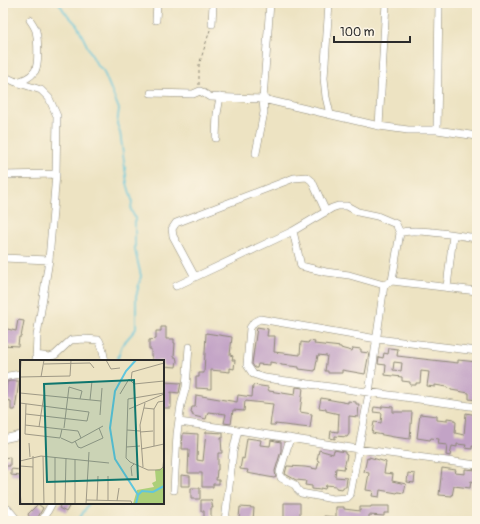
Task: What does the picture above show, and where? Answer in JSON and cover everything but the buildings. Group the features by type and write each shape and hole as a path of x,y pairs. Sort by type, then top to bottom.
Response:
{"street":[{"path":"156,20 157,3"},
{"path":"212,24 213,3"},
{"path":"256,153 264,112 263,99 270,3"},
{"path":"329,3 324,78 330,114"},
{"path":"379,126 386,3"},
{"path":"437,130 439,3"},
{"path":"16,82 26,80 34,73 37,67 38,53 36,30 30,20"},
{"path":"3,76 16,82 42,90 49,98 57,116 56,174 49,260 39,321 36,358 55,355 71,340 94,339 98,340 102,347 105,360"},
{"path":"151,93 193,94 200,91 210,97 263,99 379,126 408,130 437,130 477,136"},
{"path":"216,138 217,114 220,97"},
{"path":"3,175 56,174"},
{"path":"195,277 173,236 172,229 176,223 294,178 307,177 312,181 326,212"},
{"path":"176,286 293,231 338,206 347,206 358,212 377,216 396,224 400,233 392,281"},
{"path":"293,231 301,266 326,272 349,274 384,285 392,281 477,291"},
{"path":"400,233 404,231 415,231 477,238"},
{"path":"447,287 453,235"},
{"path":"3,258 49,260"},
{"path":"290,438 280,472 281,478 295,485 301,493 333,499 347,498 350,495 369,393 384,285"},
{"path":"477,351 377,339 260,319 254,322 250,328 247,365 253,374 265,378 477,407"},
{"path":"174,490 179,422 181,405 186,387 189,347"},
{"path":"3,378 20,374"},
{"path":"179,422 477,465"},
{"path":"225,521 233,452 238,430"},
{"path":"3,438 20,435"},
{"path":"42,521 51,504"},
{"path":"3,507 8,509 18,521"}],"path":[{"path":"200,91 199,65 212,24"}],"waterway":[{"path":"59,3 77,25 97,65 103,70 119,109 117,124 120,132 127,183 132,200 131,210 135,218 135,250 141,276 136,297 136,329 122,345 117,360"},
{"path":"78,521 88,504"}]}
